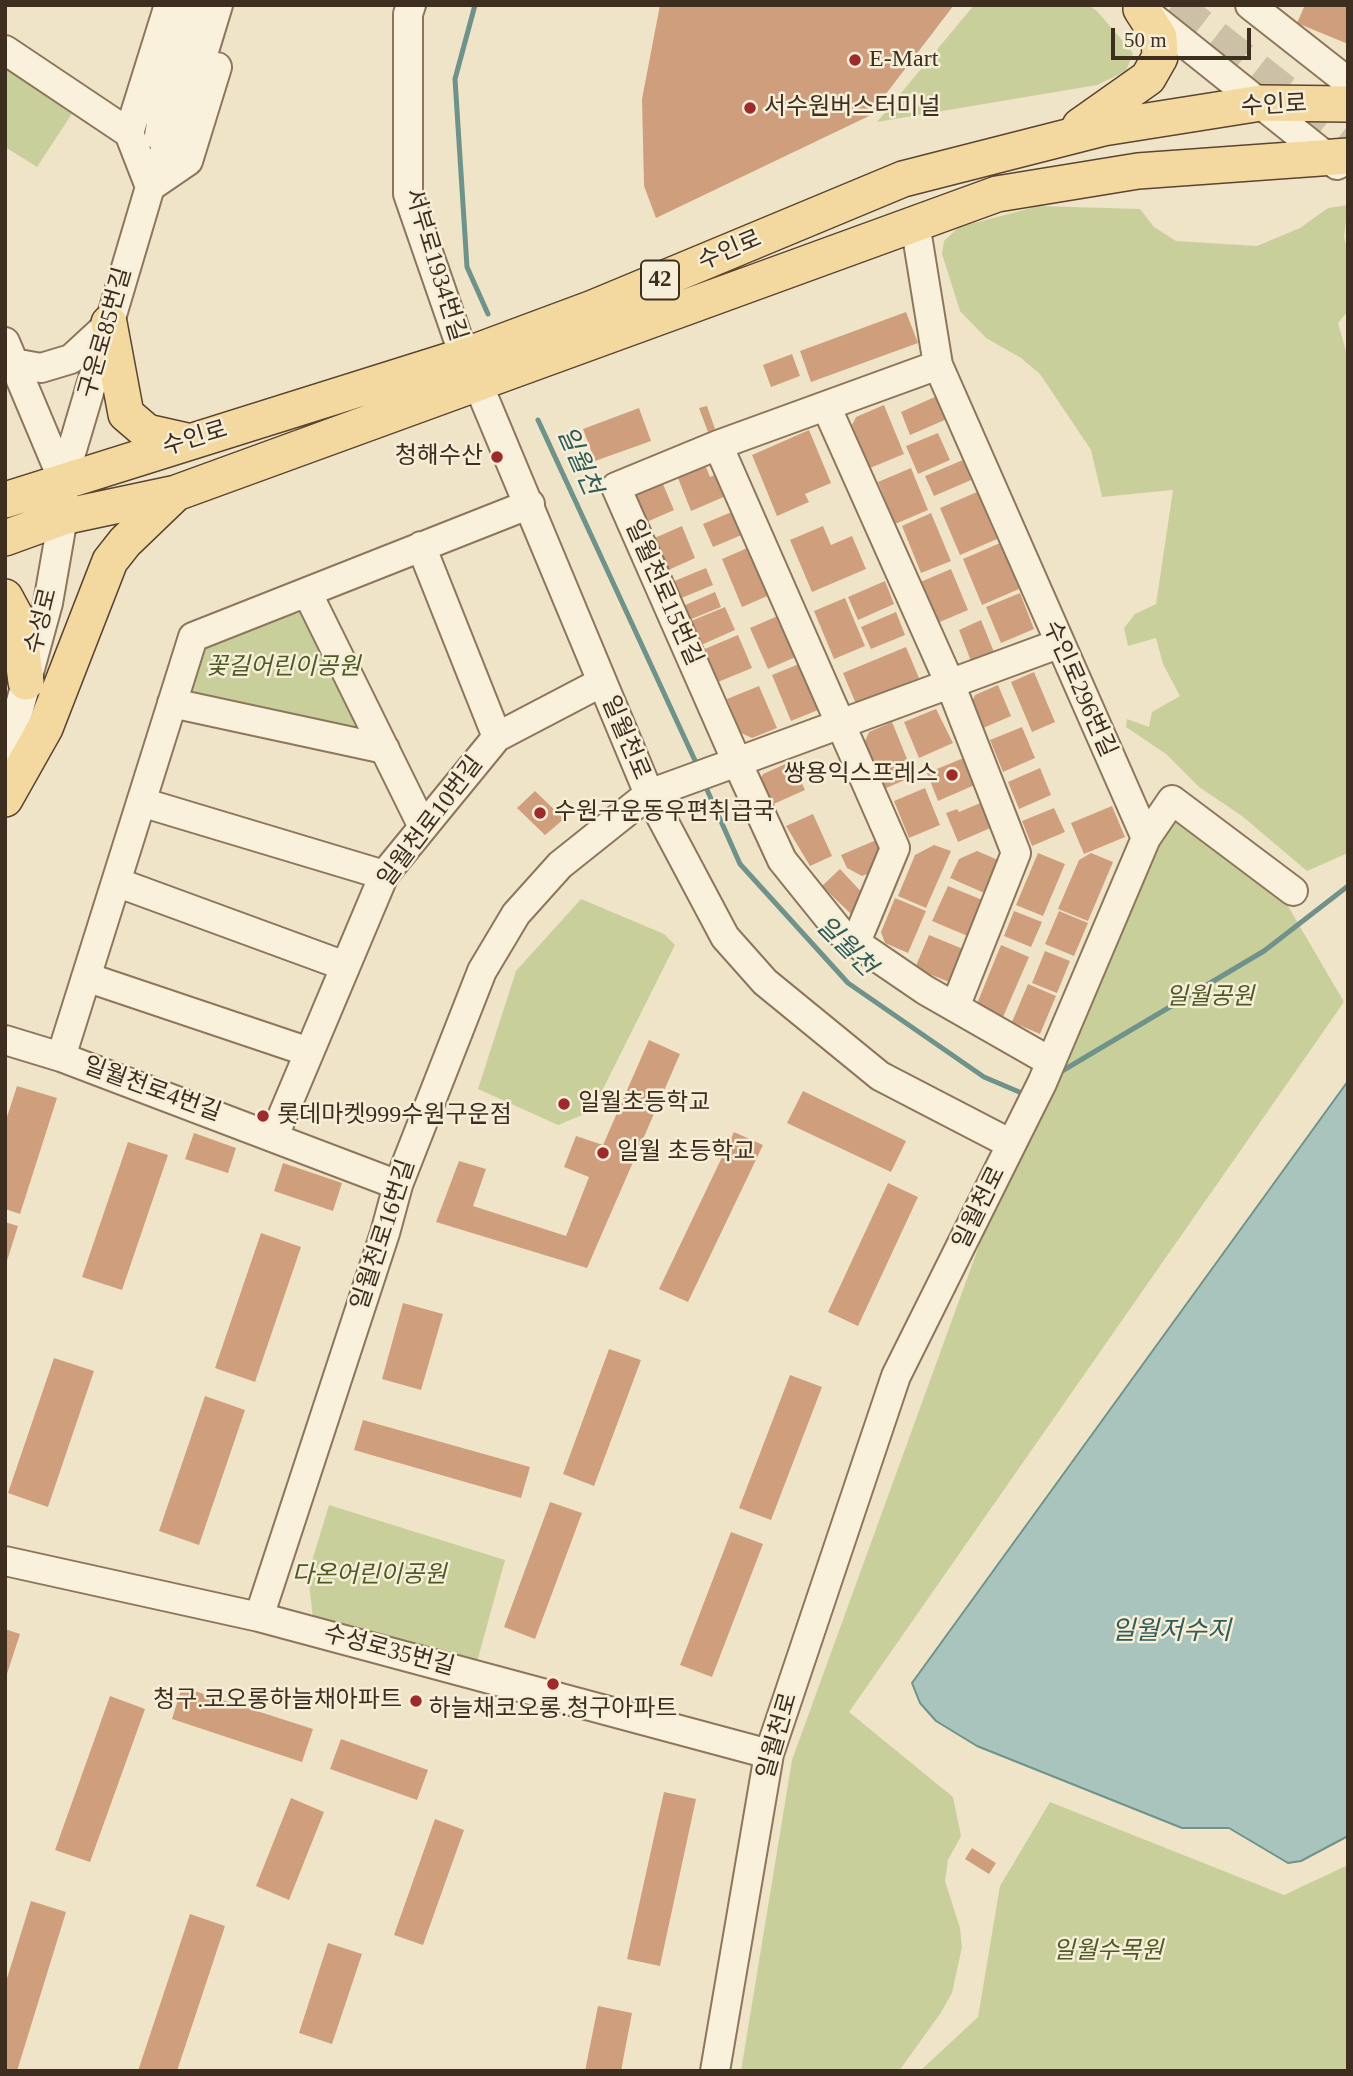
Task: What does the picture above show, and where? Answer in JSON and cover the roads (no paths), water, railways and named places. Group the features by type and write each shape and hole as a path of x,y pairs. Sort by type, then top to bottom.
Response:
{"main road":[{"path":"1065,136 1148,78 1160,57 1159,37 1145,6"},
{"name":"수인로","path":"5,538 64,517 176,493 471,370 593,308 903,178 1065,136 1261,103 1348,104"},
{"name":"수인로","path":"5,500 187,441 471,370 1010,191 1138,171 1340,162"},
{"path":"109,323 126,414 148,432 187,441"},
{"path":"5,799 46,728 110,561 125,542 176,493"},
{"path":"5,597 19,621 26,682"}],"street":[{"name":"구운로85번길","path":"150,187 170,69 190,5"},
{"name":"구운로85번길","path":"63,480 150,187 197,74 218,5"},
{"path":"160,10 129,132 150,187 188,160 237,5"},
{"name":"서부로1934번길","path":"411,5 408,14 408,194 471,370"},
{"path":"1250,5 1348,82"},
{"path":"1145,6 1261,103 1340,162"},
{"path":"5,50 129,132"},
{"name":"수인로296번길","path":"915,223 938,365 1058,645 1146,838"},
{"path":"8,357 41,368 71,359 109,323"},
{"path":"8,357 63,480"},
{"name":"일월천로15번길","path":"938,365 718,444 616,487 726,767 782,860 840,932 955,1007 1046,1073"},
{"name":"일월천로","path":"471,370 530,504 649,794 724,937 765,982 880,1076 1011,1144 895,1377 769,1754 715,2071"},
{"path":"826,406 950,686 1016,853 955,1007"},
{"path":"718,444 843,724 895,848 856,942"},
{"name":"수성로","path":"5,760 48,603 64,517 63,480"},
{"name":"일월천로4번길","path":"398,1185 61,1057 193,637 530,504"},
{"path":"421,546 498,737"},
{"path":"307,592 422,825"},
{"path":"649,794 1058,645"},
{"name":"일월천로10번길","path":"274,1136 384,875 422,825 498,737 602,682"},
{"path":"172,703 385,750"},
{"name":"일월천로16번길","path":"259,1616 385,1233 398,1185 482,971 516,914 560,866 649,794"},
{"path":"1011,1144 1046,1073 1146,838 1172,800 1293,891"},
{"path":"141,802 384,875"},
{"path":"116,882 345,966"},
{"path":"86,977 309,1052"},
{"path":"5,1040 61,1057"},
{"name":"수성로35번길","path":"5,1561 259,1616 769,1754"}],"water":[{"name":"일월저수지","path":"1348,1081 1348,1836 1301,1861 1288,1863 1229,1828 1182,1828 977,1746 936,1721 920,1703 912,1683"}],"waterway":[{"name":"일월천","path":"475,5 455,79 467,267 488,314"},
{"name":"일월천","path":"538,420 698,767"},
{"name":"일월천","path":"704,783 740,864 848,983 984,1077 1024,1094 1028,1092"},
{"name":"일월천","path":"1057,1074 1264,951 1348,886"}],"tunnel":[{"path":"1173,5 1348,142"}],"place":[{"name":"E-Mart","path":"855,60"},
{"name":"서수원버스터미널","path":"750,108"},
{"name":"청해수산","path":"497,457"},
{"name":"쌍용익스프레스","path":"952,775"},
{"name":"수원구운동우편취급국","path":"540,813"},
{"name":"일월초등학교","path":"564,1104"},
{"name":"롯데마켓999수원구운점","path":"263,1116"},
{"name":"일월 초등학교","path":"603,1153"},
{"name":"하늘채코오롱.청구아파트","path":"553,1684"},
{"name":"청구.코오롱하늘채아파트","path":"416,1701"}],"park label":[{"name":"꽃길어린이공원","path":"283,668"},
{"name":"일월공원","path":"1210,998"},
{"name":"다온어린이공원","path":"369,1576"},
{"name":"일월수목원","path":"1108,1952"}]}
